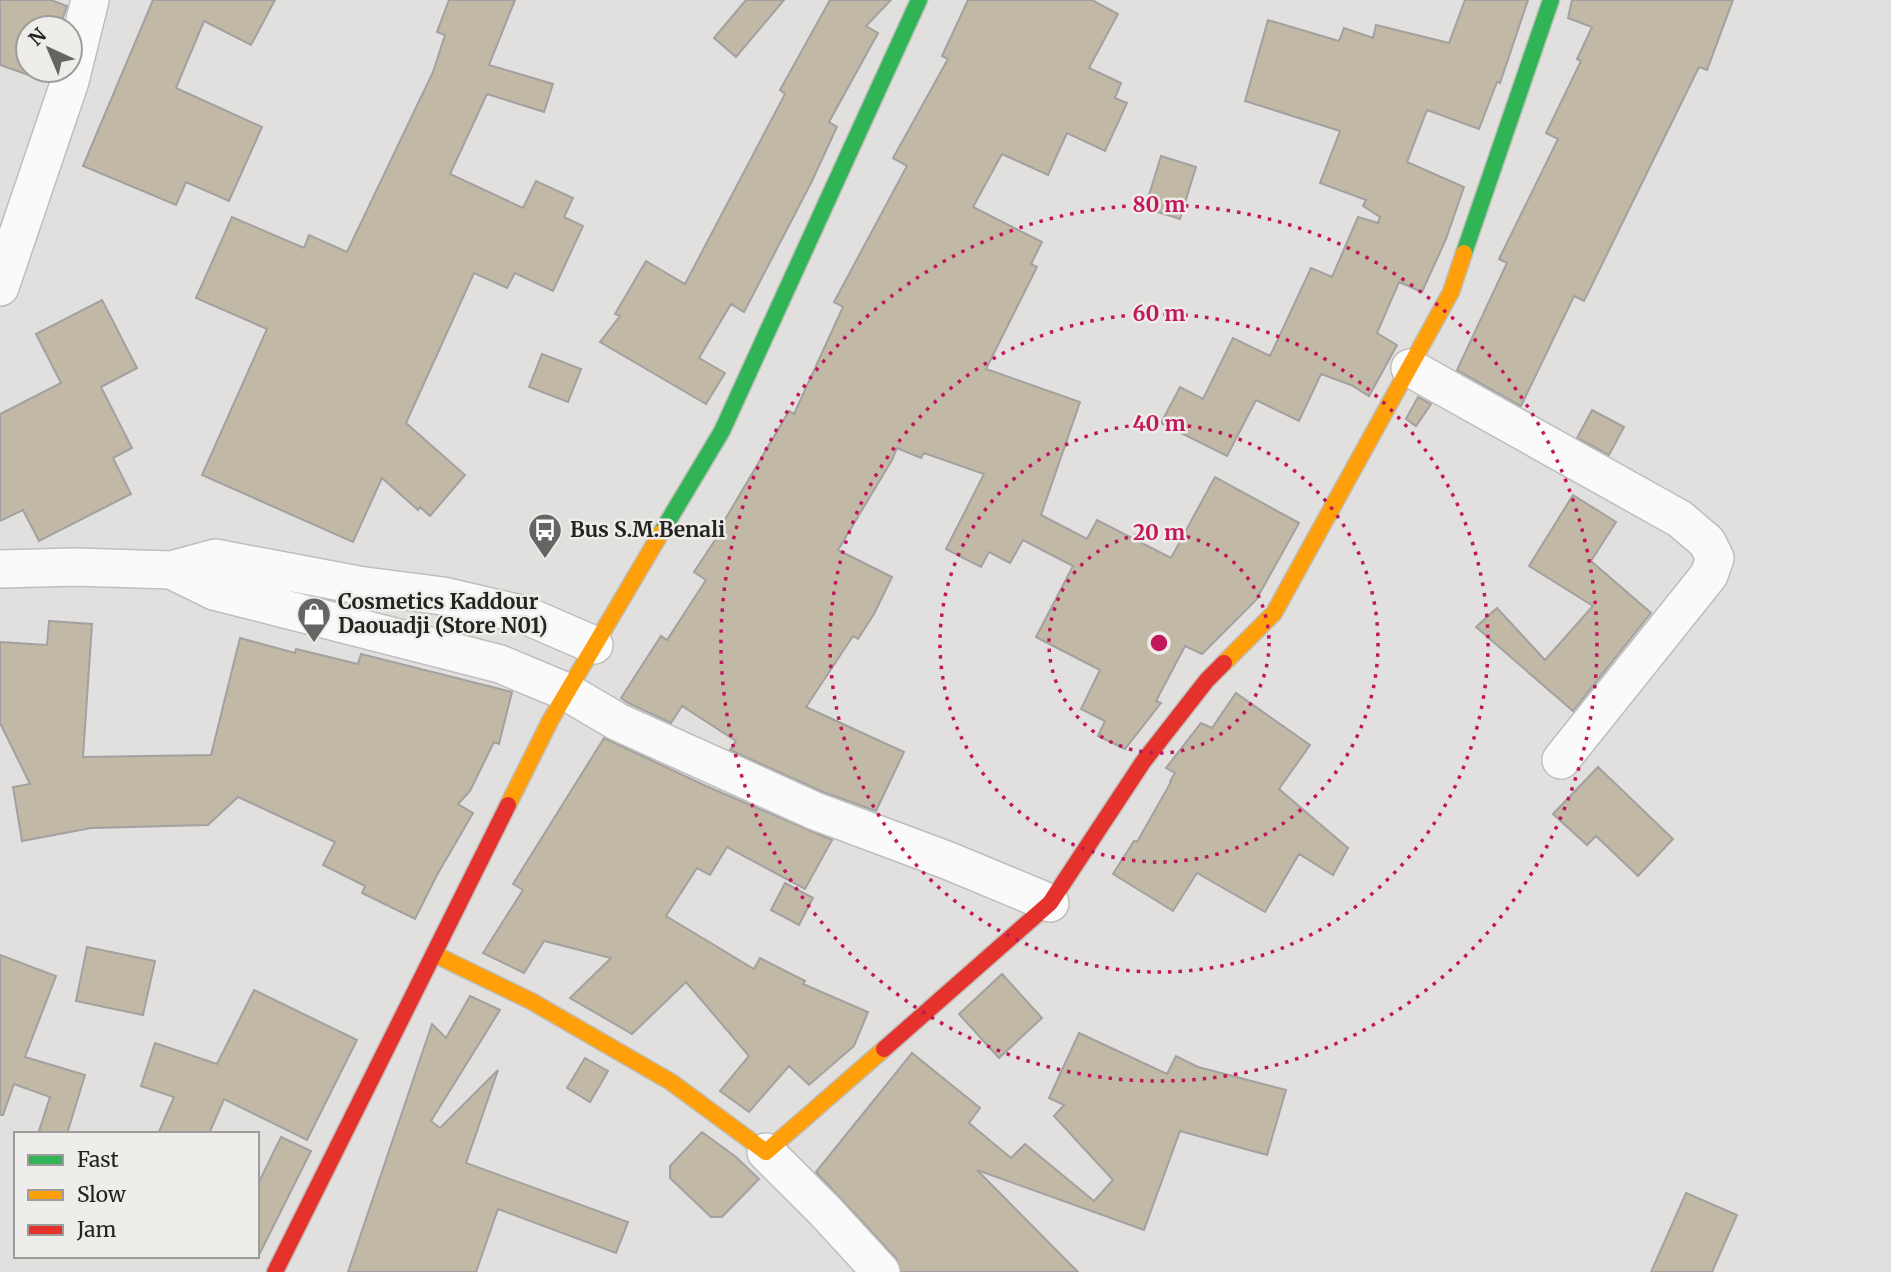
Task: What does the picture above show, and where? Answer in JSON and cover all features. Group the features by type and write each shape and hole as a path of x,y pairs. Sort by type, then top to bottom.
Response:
{"street":[{"path":"0,287 69,81 90,0"},
{"path":"275,1272 550,721 722,431 919,0"},
{"path":"766,1152 1050,903 1143,762 1207,680 1274,613 1451,292 1551,0"},
{"path":"1409,368 1680,519 1707,542 1714,558 1709,575 1561,760"},
{"path":"0,569 75,567 171,570 215,558 358,585 443,596 525,615 594,645"},
{"path":"171,570 214,591 500,664 567,692 618,722 815,811 949,861 1050,903"},
{"path":"434,954 531,1001 671,1082 766,1152 881,1272"}],"building":[{"path":"0,0 51,0 67,6 64,14 14,14 14,70 0,65"},
{"path":"153,0 275,0 251,45 204,21 176,88 262,127 229,201 186,182 176,205 83,166"},
{"path":"449,0 515,0 489,65 553,84 544,112 487,94 450,174 523,208 536,181 573,198 564,217 583,226 553,291 515,273 507,288 474,273 406,423 465,475 430,516 420,507 418,510 382,478 353,542 202,475 267,329 196,298 232,217 304,248 309,235 347,252 433,72 445,35 437,32"},
{"path":"746,0 784,0 736,57 714,38"},
{"path":"830,0 891,0 866,26 878,33 829,122 837,127 744,312 731,304 699,358 725,373 706,404 600,342 620,316 615,314 646,261 685,284 785,94 780,90"},
{"path":"968,0 1092,0 1118,14 1089,68 1121,83 1115,98 1127,103 1105,151 1067,133 1048,175 1002,154 973,207 1042,242 1031,264 1037,267 986,369 1080,402 1041,515 1087,539 1097,520 1171,558 1215,477 1299,523 1256,600 1202,654 1185,646 1156,701 1161,703 1125,749 1098,736 1105,721 1081,709 1100,670 1036,637 1073,566 1023,540 1010,563 989,552 981,567 946,549 984,474 924,453 921,458 897,448 838,550 892,577 858,639 853,636 806,707 904,752 876,811 823,792 730,750 736,741 682,706 671,723 621,698 661,636 667,640 706,580 694,572 725,525 723,523 789,411 794,414 843,307 834,302 907,166 893,158 948,59 942,56"},
{"path":"1465,0 1528,0 1500,83 1497,82 1479,129 1427,110 1407,162 1464,187 1446,239 1422,292 1399,282 1377,333 1397,345 1369,396 1351,385 1321,374 1299,421 1256,400 1227,456 1161,423 1180,387 1203,399 1233,338 1270,356 1311,268 1332,277 1358,217 1378,223 1380,217 1363,206 1366,200 1320,183 1340,131 1245,101 1268,20 1339,41 1344,28 1373,38 1376,25 1449,43"},
{"path":"1572,0 1733,0 1707,70 1699,67 1584,301 1574,296 1521,406 1457,370 1507,263 1499,259 1558,139 1546,133 1581,61 1577,59 1592,27 1568,18"},
{"path":"1161,156 1196,167 1180,219 1145,208"},
{"path":"102,300 137,368 101,387 132,448 113,458 131,494 39,541 23,510 0,521 0,414 61,383 36,334"},
{"path":"542,354 581,369 568,402 529,387"},
{"path":"1418,397 1431,404 1416,426 1406,419"},
{"path":"1592,410 1624,427 1609,455 1577,438"},
{"path":"1573,495 1616,522 1591,561 1651,613 1573,711 1476,627 1497,608 1545,660 1593,606 1529,566"},
{"path":"49,621 92,624 83,757 211,755 240,638 295,653 296,649 358,664 361,654 512,692 499,744 494,742 470,791 458,804 473,813 415,919 362,893 365,886 323,865 335,842 238,797 208,825 91,828 22,841 13,787 30,784 0,723 0,642 47,645"},
{"path":"1236,693 1310,745 1279,789 1348,848 1333,875 1299,854 1265,912 1197,873 1173,911 1113,874 1134,841 1137,842 1171,782 1175,773 1166,768 1201,723 1212,728"},
{"path":"604,738 706,786 832,840 805,889 727,847 710,875 697,868 666,916 754,969 760,958 805,981 803,984 868,1012 854,1046 809,1085 789,1066 749,1112 720,1091 749,1056 686,982 632,1034 570,998 611,958 544,941 524,973 483,953 523,890 513,884"},
{"path":"1598,767 1673,839 1638,876 1596,836 1587,845 1553,814"},
{"path":"785,883 813,898 799,925 771,910"},
{"path":"87,947 155,961 143,1015 76,1001"},
{"path":"0,955 56,976 25,1057 85,1075 68,1132 39,1132 50,1097 14,1084 3,1115 0,1115"},
{"path":"1002,974 1042,1018 999,1058 959,1014"},
{"path":"254,990 357,1040 307,1140 224,1099 210,1132 159,1132 174,1097 141,1086 155,1043 217,1064"},
{"path":"470,996 500,1010 431,1121 440,1128 498,1070 466,1163 628,1222 616,1253 498,1209 476,1272 348,1272 432,1024 446,1038"},
{"path":"1079,1033 1167,1074 1176,1056 1198,1067 1286,1090 1267,1155 1180,1131 1144,1230 977,1170 1078,1272 901,1272 896,1258 816,1172 912,1053 980,1108 969,1123 1011,1158 1025,1144 1094,1201 1113,1180 1054,1116 1064,1105 1049,1098"},
{"path":"585,1058 608,1071 590,1102 567,1088"},
{"path":"702,1132 736,1157 759,1179 722,1217 711,1217 670,1178 670,1166"},
{"path":"281,1137 311,1151 259,1255 259,1182"},
{"path":"1686,1193 1737,1215 1712,1272 1651,1272"}],"traffic: fast":[{"path":"661,533 722,431 919,0"},
{"path":"1464,253 1551,0"}],"traffic: slow":[{"path":"1224,663 1274,613 1451,292 1464,253"},
{"path":"508,805 550,721 661,533"},
{"path":"434,954 531,1001 671,1082 766,1152 884,1049"}],"traffic: jam":[{"path":"884,1049 1050,903 1143,762 1207,680 1224,663"},
{"path":"275,1272 508,805"}],"place":[{"name":"Bus S.M.Benali","path":"545,560"},
{"name":"Cosmetics Kaddour Daouadji (Store N01)","path":"314,644"}]}
